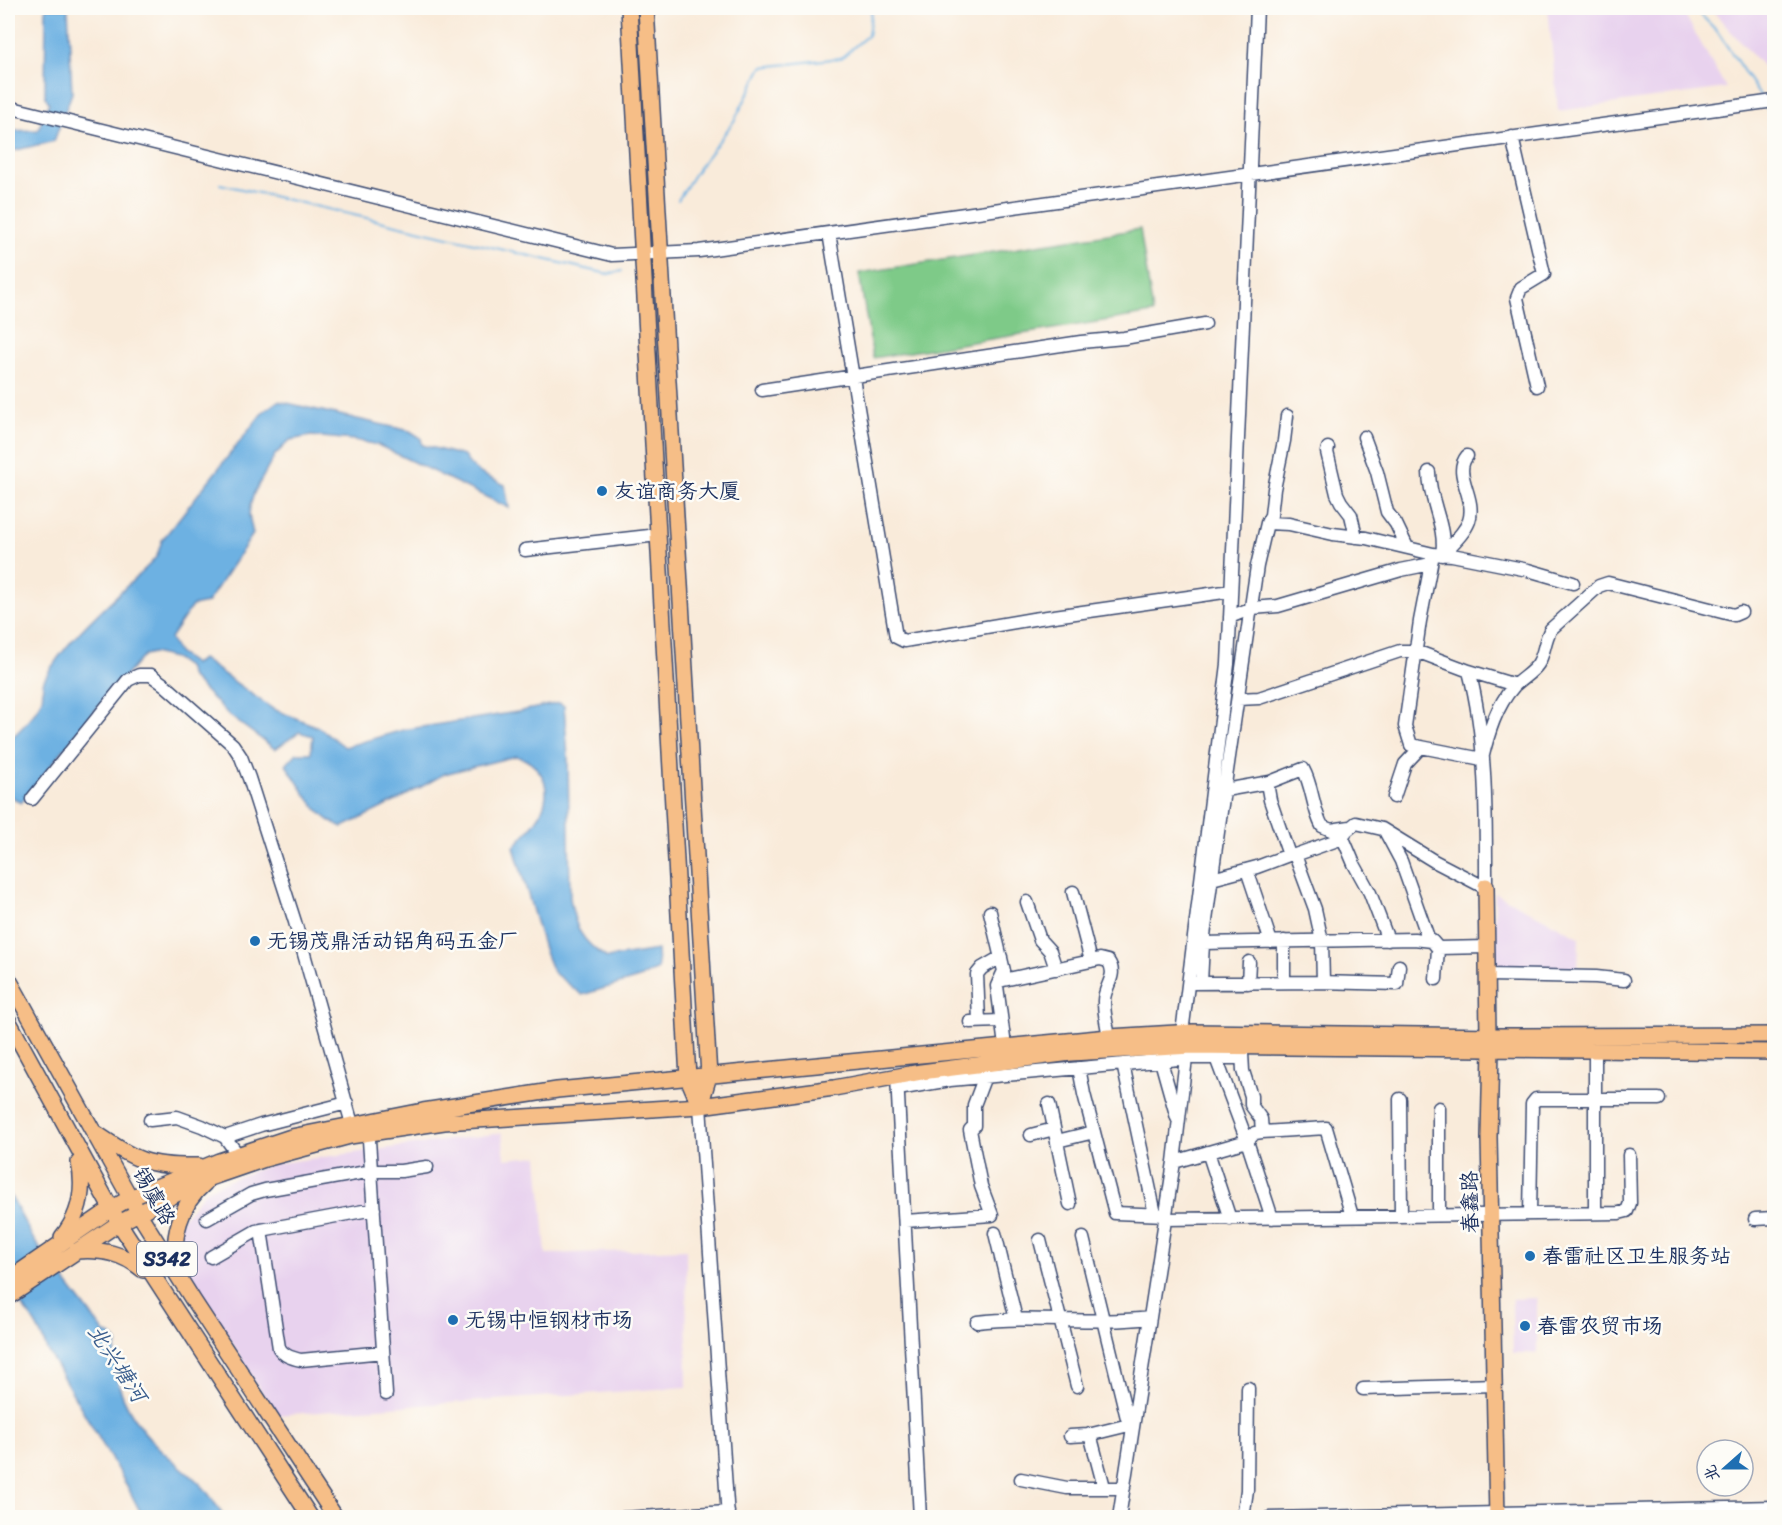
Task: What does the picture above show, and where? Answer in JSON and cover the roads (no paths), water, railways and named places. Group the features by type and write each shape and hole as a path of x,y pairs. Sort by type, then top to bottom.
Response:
{"main road":[{"path":"629,8 688,1078 700,1106"},
{"path":"646,8 709,1076 700,1106"},
{"name":"春鑫路","path":"1486,887 1489,1045 1484,1069 1493,1515"},
{"name":"锡虞路","path":"11,984 138,1212 336,1518"},
{"name":"锡虞路","path":"8,1020 119,1223 311,1518"},
{"path":"8,1297 56,1252 111,1209 130,1198 210,1171 350,1136 363,1126 700,1106 834,1088 898,1083 1108,1036 1182,1033 1595,1050 1774,1052"},
{"path":"76,1251 119,1223 238,1155 291,1137 557,1090 709,1076 1003,1061 1071,1053 1191,1046 1242,1052 1774,1035"},
{"path":"44,1088 80,1162 83,1179 80,1205 76,1216 56,1252"},
{"path":"92,1130 125,1153 151,1164 210,1171"},
{"path":"178,1277 175,1249 179,1222 192,1197 210,1171"},
{"path":"8,1280 56,1252 76,1251 104,1251 117,1254 130,1259 154,1279"}],"street":[{"path":"1195,983 1228,664 1257,8"},
{"path":"8,107 612,255 699,251 1774,101"},
{"path":"1512,137 1544,274 1521,288 1517,298 1538,386"},
{"path":"829,233 896,637 904,641 1033,619 1232,591"},
{"path":"762,390 1081,342 1124,338 1205,324"},
{"path":"1182,1033 1203,943 1257,566 1271,515 1287,416"},
{"path":"1364,436 1375,466 1387,512 1396,524 1407,548"},
{"path":"1328,448 1337,494 1351,515 1356,537"},
{"path":"1230,617 1252,608 1278,606 1435,558 1458,538 1469,521 1471,504 1461,472 1462,462 1467,456"},
{"path":"1429,472 1429,489 1444,538 1435,558 1416,651 1405,726 1411,745 1482,759"},
{"path":"1267,523 1289,524 1356,537 1407,548 1435,558 1528,570 1573,583"},
{"path":"525,550 658,535"},
{"path":"1482,759 1486,738 1500,707 1515,685 1533,672 1540,662 1546,637 1551,629 1602,585 1608,584 1734,615 1740,612"},
{"path":"1238,699 1259,698 1400,651 1416,651 1515,685"},
{"path":"1212,879 1292,855 1347,833 1356,823 1385,831 1486,887 1482,759 1474,692 1469,671"},
{"path":"32,799 128,680 139,675 151,675 166,686 233,745 241,757 270,843 347,1103 363,1126 372,1171 386,1394"},
{"path":"1394,797 1405,764 1420,748"},
{"path":"1225,790 1267,783 1303,769 1310,783 1310,795 1322,826 1347,833"},
{"path":"1267,783 1270,800 1315,909 1322,941 1323,982"},
{"path":"1385,831 1401,861 1434,944 1436,980"},
{"path":"1347,833 1388,940"},
{"path":"1247,870 1271,942"},
{"path":"1073,892 1091,961"},
{"path":"1027,902 1040,940 1050,951 1056,969"},
{"path":"990,912 1004,971 997,986 1003,1061"},
{"path":"1203,943 1414,939 1434,944 1487,947"},
{"path":"1284,941 1284,982"},
{"path":"1000,1020 975,1021 977,974 982,968 1001,957"},
{"path":"999,981 1106,959 1111,965 1112,980 1104,996 1108,1036"},
{"path":"1248,983 1249,962"},
{"path":"1195,983 1397,984 1399,966"},
{"path":"1487,975 1596,977 1624,980"},
{"path":"1595,1050 1595,1213"},
{"path":"905,1221 992,1215 981,1186 970,1130 974,1126 974,1105 985,1076 1003,1061 1079,1068 1186,1058 1216,1058 1242,1052 1243,1071 1251,1096 1251,1105 1261,1119 1262,1132"},
{"path":"1162,1216 1174,1162 1186,1058"},
{"path":"1216,1058 1247,1141 1272,1218"},
{"path":"1161,1061 1178,1123"},
{"path":"1119,1518 1163,1236 1162,1216 1123,1064"},
{"path":"1079,1068 1115,1213 1230,1219 1619,1213 1627,1211 1630,1203 1629,1155"},
{"path":"920,1518 898,1083 985,1076"},
{"path":"1400,1099 1401,1215"},
{"path":"1530,1214 1532,1104 1536,1099 1659,1099"},
{"path":"225,1137 261,1125 347,1103"},
{"path":"1049,1104 1070,1204"},
{"path":"623,1518 728,1515 700,1106"},
{"path":"1438,1215 1439,1108"},
{"path":"150,1120 177,1117 225,1137 238,1155"},
{"path":"1174,1162 1247,1141 1255,1133 1326,1128 1352,1216"},
{"path":"1031,1135 1094,1132"},
{"path":"1208,1152 1230,1219"},
{"path":"207,1220 251,1194 372,1171 401,1171 427,1167"},
{"path":"211,1257 261,1230 374,1209"},
{"path":"1755,1219 1774,1218"},
{"path":"261,1230 279,1348 282,1352 301,1360 383,1352"},
{"path":"995,1233 1016,1318"},
{"path":"1083,1238 1126,1418 1133,1424"},
{"path":"1040,1240 1077,1386"},
{"path":"977,1322 1016,1318 1123,1321 1150,1318"},
{"path":"1363,1389 1492,1385"},
{"path":"1243,1518 1247,1490 1248,1388"},
{"path":"1070,1436 1133,1424"},
{"path":"1090,1434 1104,1487"},
{"path":"1021,1479 1067,1488 1124,1488"},
{"path":"1270,1518 1493,1515 1774,1507"}],"water":[{"path":"46,8 68,8 72,93 54,141 8,152 8,131 38,130 49,103 45,96"},
{"path":"278,401 410,431 421,438 422,445 464,456 477,471 505,485 509,508 378,445 311,436 290,440 275,455 254,493 249,515 253,534 207,603 192,606 170,638 178,653 194,664 202,659 273,709 318,727 345,747 403,730 559,703 564,706 568,757 570,898 574,918 585,939 607,958 657,950 658,969 639,978 582,995 553,972 514,847 537,820 545,801 545,784 542,776 532,764 516,756 444,774 343,827 317,810 286,765 297,753 311,753 313,736 299,732 275,749 230,716 191,677 187,667 174,658 153,653 144,655 92,714 21,803 8,794 8,740 23,727 37,709 42,698 43,682 53,664 78,634 157,556 162,540 263,412"},
{"path":"8,1191 35,1242 105,1333 112,1336 117,1343 116,1371 129,1410 160,1449 203,1487 224,1517 143,1517 47,1350 36,1325 8,1292"}],"waterway":[{"path":"678,200 734,121 762,67 841,58 868,35 872,8"},
{"path":"1694,8 1717,31 1762,99"},
{"path":"1766,107 1774,119"},
{"path":"220,184 608,274 622,271"}],"place":[{"name":"友谊商务大厦","path":"602,491"},
{"name":"无锡茂鼎活动铝角码五金厂","path":"255,941"},
{"name":"春雷社区卫生服务站","path":"1530,1256"},
{"name":"无锡中恒钢材市场","path":"453,1320"},
{"name":"春雷农贸市场","path":"1525,1326"}],"water label":[{"name":"北兴塘河","path":"118,1363"}]}
